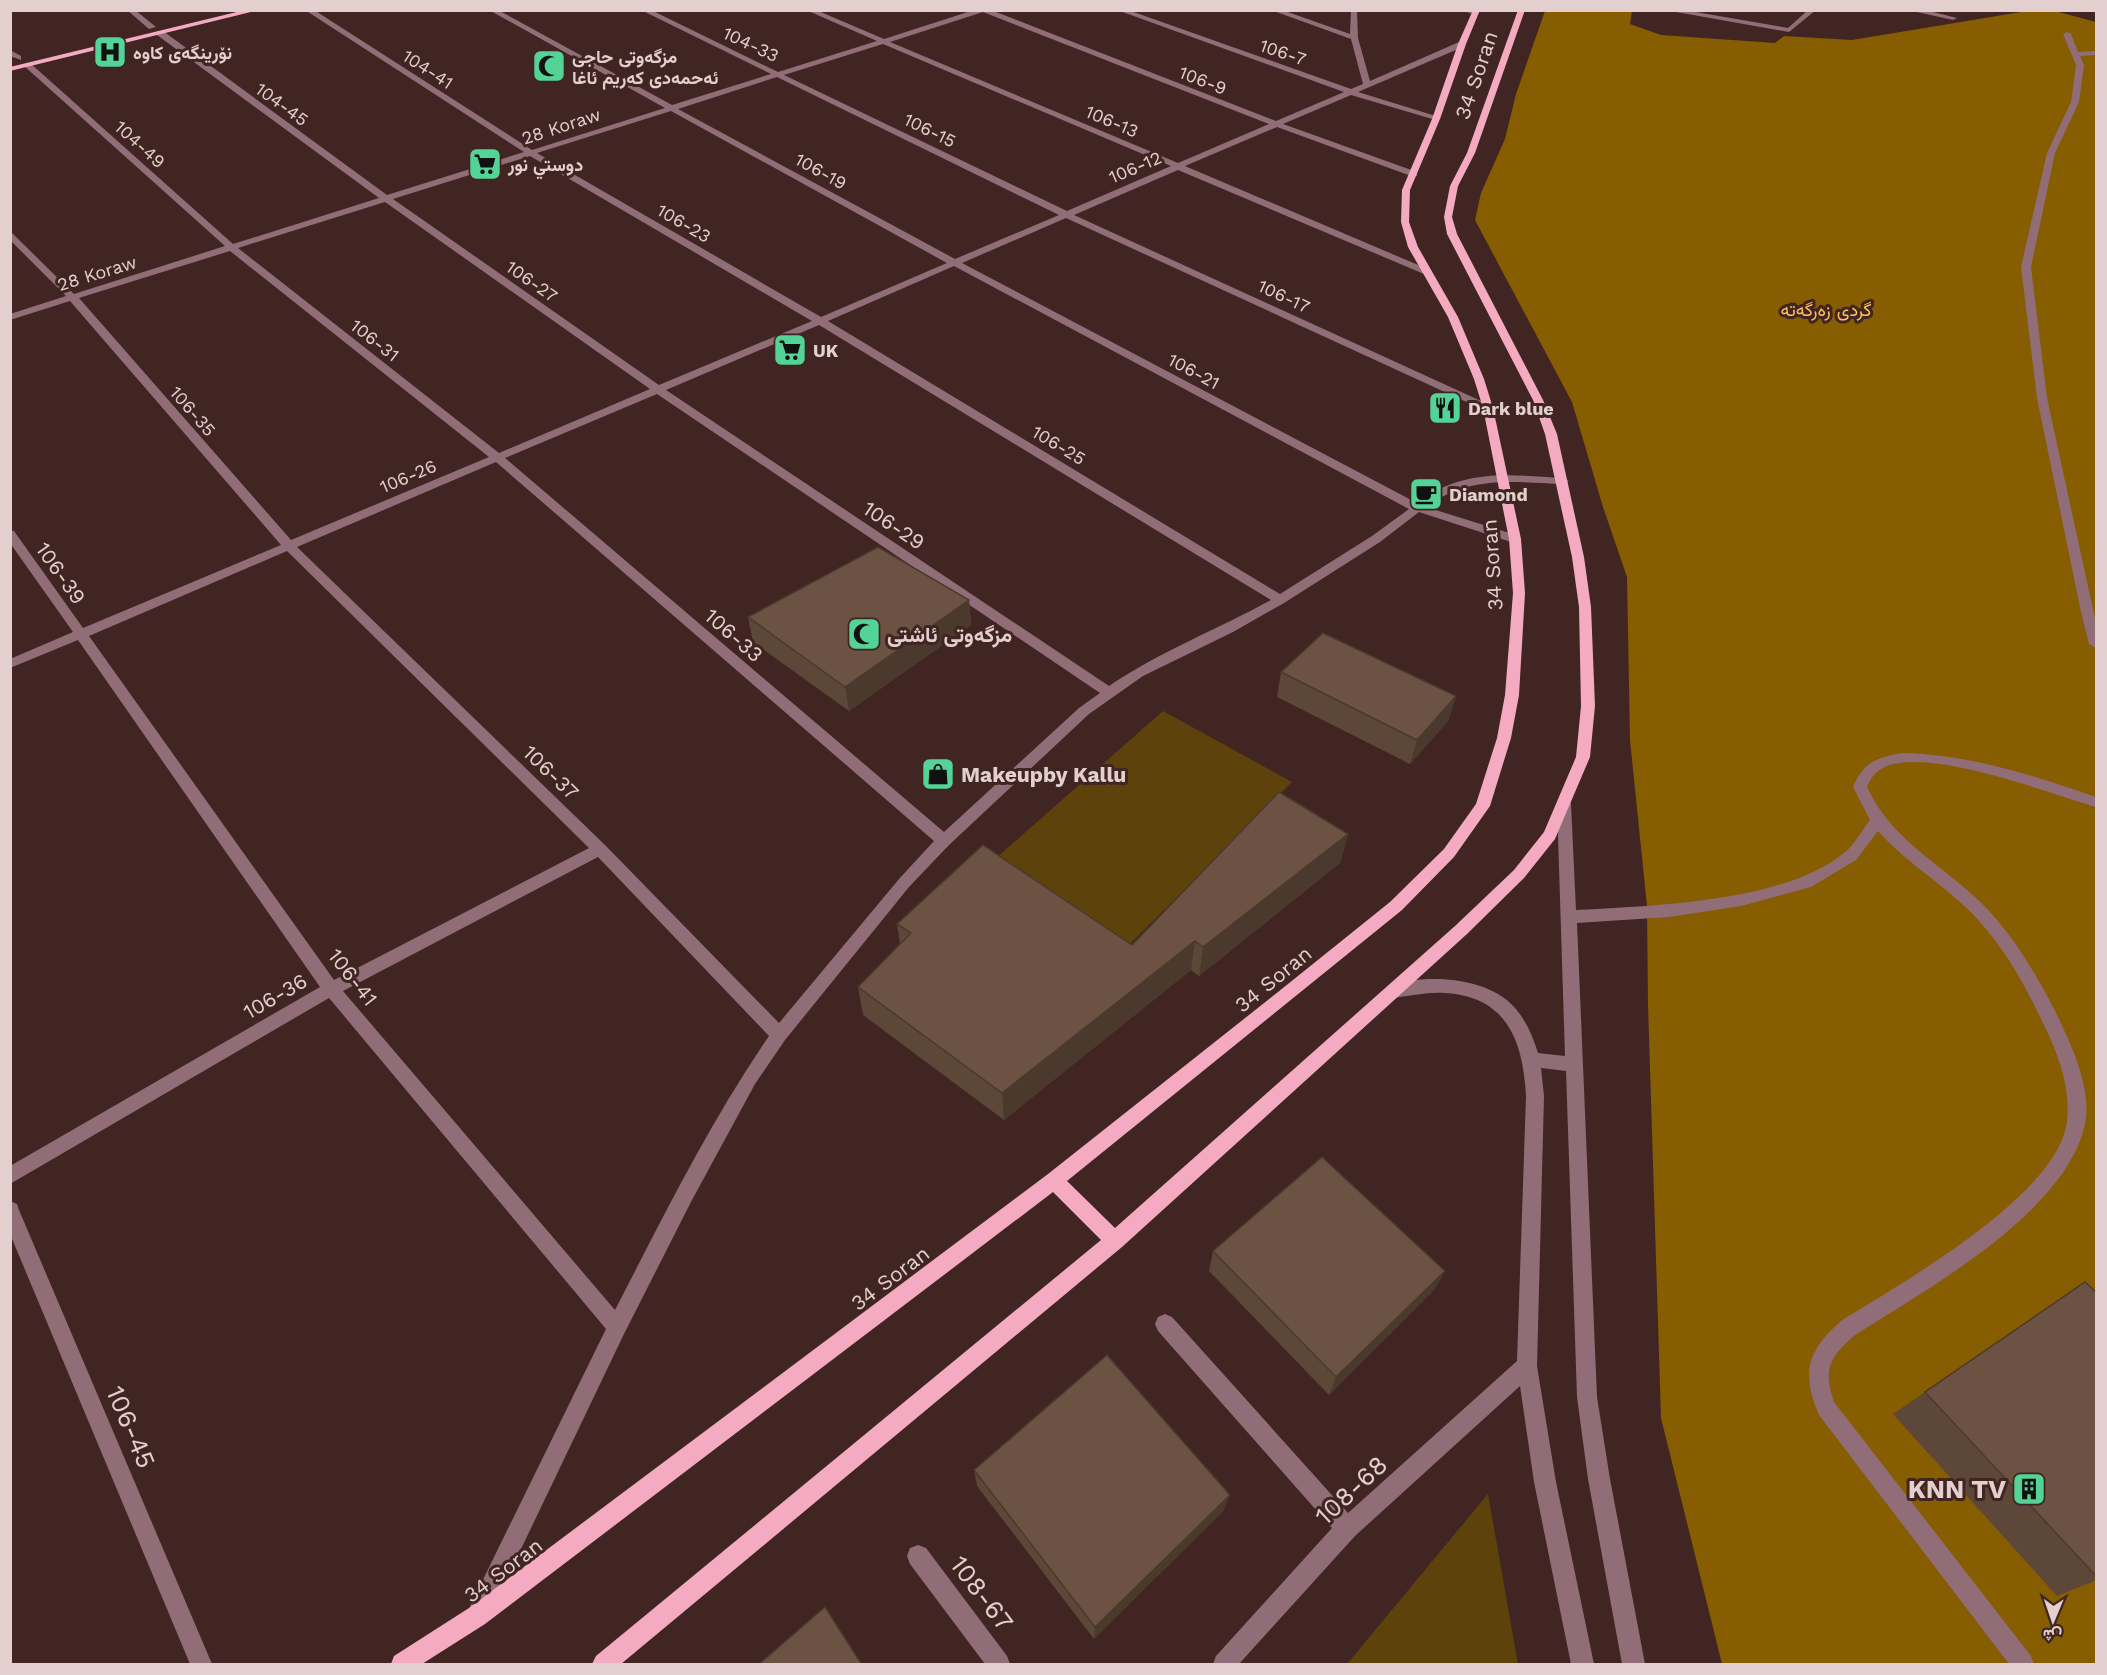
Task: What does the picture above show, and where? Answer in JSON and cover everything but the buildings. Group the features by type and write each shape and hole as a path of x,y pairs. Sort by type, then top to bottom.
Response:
{"main road":[{"path":"14,59 221,10"},
{"path":"10,69 256,10"},
{"name":"34 Soran","path":"604,1665 1115,1241 1393,991 1519,874 1550,835 1583,757 1588,706 1588,658 1578,557 1563,481 1551,434 1538,400 1471,274 1452,234 1448,217 1454,186 1471,153 1522,10"},
{"name":"34 Soran","path":"402,1665 477,1616 1054,1180 1396,906 1449,853 1483,806 1504,738 1512,696 1519,593 1515,539 1504,478 1479,379 1453,317 1413,247 1405,222 1405,197 1436,119 1472,11"},
{"path":"1054,1180 1115,1241"}],"street":[{"path":"130,10 152,27"},
{"name":"104-41","path":"308,10 531,153"},
{"name":"106-19","path":"492,10 955,263"},
{"name":"104-33","path":"644,10 779,75"},
{"name":"106-13","path":"809,10 1427,272"},
{"name":"28 Koraw","path":"10,317 983,10"},
{"name":"106-9","path":"983,10 1276,124 1414,174"},
{"name":"106-7","path":"1120,10 1351,92 1436,119"},
{"path":"1274,10 1354,38"},
{"path":"1354,10 1354,38 1367,85"},
{"path":"1668,10 1789,30 1813,10"},
{"path":"1911,10 1953,18"},
{"name":"104-45","path":"160,33 387,199"},
{"path":"2067,34 2080,65 2075,102 2050,153 2026,267 2042,398 2087,612 2097,644"},
{"name":"106-12","path":"820,321 1462,44"},
{"path":"10,52 14,59"},
{"path":"2075,54 2097,53"},
{"name":"104-49","path":"27,65 232,248"},
{"name":"106-15","path":"779,75 1067,215"},
{"name":"106-23","path":"531,153 820,321"},
{"name":"106-27","path":"387,199 658,390"},
{"name":"106-17","path":"1067,215 1488,408"},
{"name":"106-35","path":"10,234 73,298 289,546"},
{"name":"106-31","path":"232,248 498,458"},
{"name":"106-21","path":"955,263 1417,508 1515,539"},
{"name":"106-26","path":"10,664 820,321"},
{"name":"106-25","path":"820,321 1280,600"},
{"name":"106-29","path":"658,390 1108,692"},
{"name":"106-33","path":"498,458 944,841"},
{"path":"477,1616 616,1327 685,1194 749,1079 779,1035 897,891 944,841 1084,711 1108,692 1138,673 1218,634 1280,600 1376,539 1433,496 1453,486 1468,482 1504,478 1563,481"},
{"name":"106-39","path":"10,534 80,634"},
{"name":"106-37","path":"289,546 600,849 779,1035"},
{"name":"106-41","path":"80,634 331,989 616,1327"},
{"path":"2023,1665 1826,1408 1819,1387 1818,1366 1827,1345 1848,1328 2002,1225 2042,1185 2065,1157 2076,1124 2075,1084 2060,1039 2018,958 1970,902 1876,822 1860,787 1867,772 1879,763 1898,758 1926,758 2037,782 2097,802"},
{"path":"1564,804 1587,1397 1601,1491 1634,1665"},
{"path":"1569,917 1669,911 1741,900 1811,881 1851,856 1876,822"},
{"name":"106-36","path":"10,1176 331,989 600,849"},
{"path":"1393,991 1444,986 1475,990 1501,1004 1517,1021 1530,1047 1535,1096 1527,1366 1545,1482 1583,1665"},
{"path":"1533,1060 1575,1064"},
{"name":"106-45","path":"10,1210 201,1665"},
{"path":"1165,1324 1347,1528"},
{"name":"108-68","path":"1224,1665 1347,1528 1527,1366"},
{"name":"108-67","path":"918,1556 999,1665"}],"shaded area":[{"path":"1163,711 1292,782 1120,954 987,866"},
{"path":"1488,1494 1518,1664 1347,1664"}],"green space":[{"name":"گردی زەرگەتە","path":"1545,11 1632,11 1630,24 1661,35 1775,43 1784,36 1852,40 2027,11 2055,11 2096,22 2096,1664 1722,1664 1661,1418 1647,906 1630,740 1627,577 1603,507 1572,402 1475,220 1481,193 1505,139 1516,94"}],"place":[{"name":"نۆرینگەی کاوە","path":"110,52"},
{"name":"مزگەوتی حاجی ئەحمەدی کەریم ئاغا","path":"549,66"},
{"name":"دوستي نور","path":"485,164"},
{"name":"UK","path":"790,350"},
{"name":"Dark blue","path":"1445,408"},
{"name":"Diamond","path":"1426,494"},
{"name":"مزگەوتی ئاشتی","path":"864,634"},
{"name":"Makeupby Kallu","path":"938,774"},
{"name":"KNN TV","path":"2029,1489"}]}
